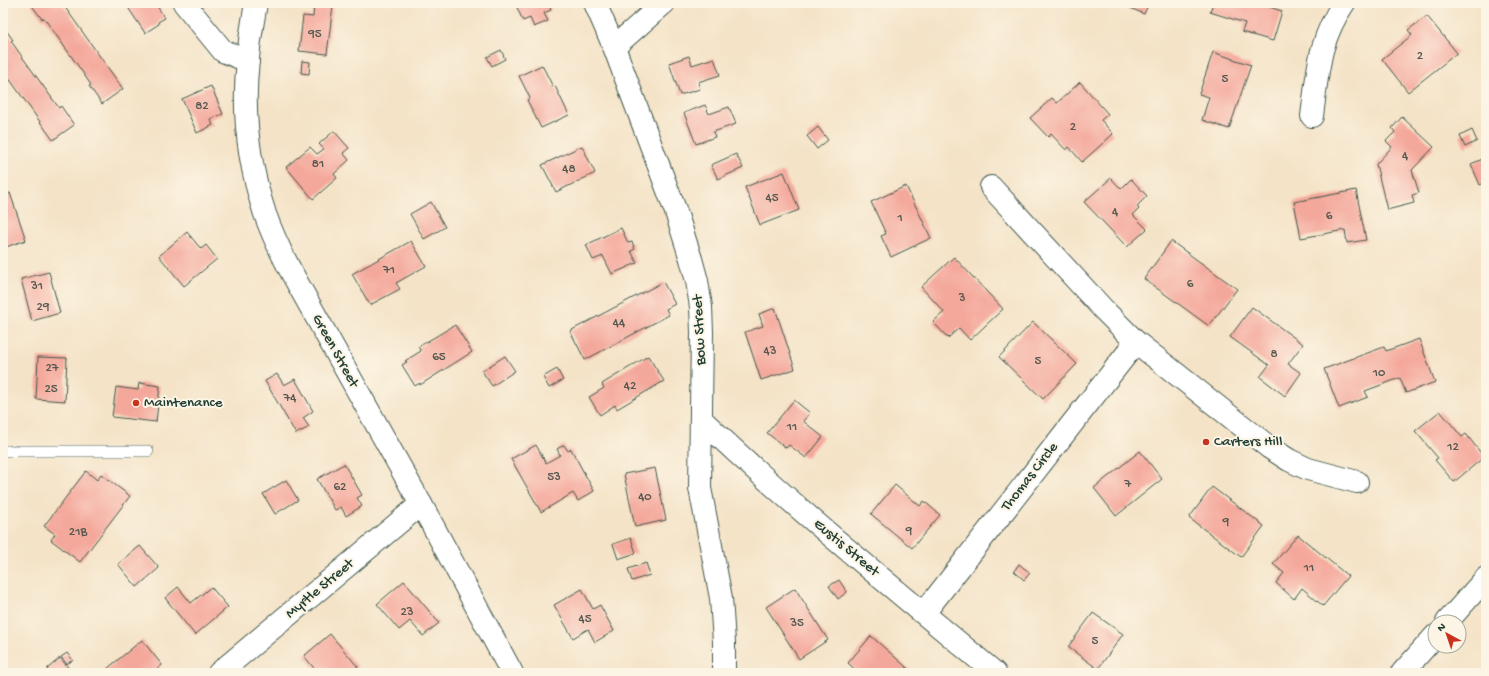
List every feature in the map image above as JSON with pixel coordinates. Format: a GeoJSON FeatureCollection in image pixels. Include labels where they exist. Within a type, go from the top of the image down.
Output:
{"type":"FeatureCollection","features":[{"type":"Feature","properties":{"kind":"street"},"geometry":{"type":"LineString","coordinates":[[184,3],[223,51],[248,61]]}},
{"type":"Feature","properties":{"kind":"street","name":"Green Street"},"geometry":{"type":"LineString","coordinates":[[256,3],[248,61],[246,108],[249,150],[260,198],[270,227],[284,259],[421,504],[512,673]]}},
{"type":"Feature","properties":{"kind":"street","name":"Bow Street"},"geometry":{"type":"LineString","coordinates":[[595,3],[614,47],[685,237],[697,281],[702,332],[700,488],[721,598],[724,642],[724,673]]}},
{"type":"Feature","properties":{"kind":"street"},"geometry":{"type":"LineString","coordinates":[[614,47],[664,3]]}},
{"type":"Feature","properties":{"kind":"street"},"geometry":{"type":"LineString","coordinates":[[1312,116],[1319,60],[1324,42],[1329,28],[1344,3]]}},
{"type":"Feature","properties":{"kind":"street"},"geometry":{"type":"LineString","coordinates":[[991,187],[1104,310],[1136,342],[1270,448],[1289,460],[1308,469],[1357,482]]}},
{"type":"Feature","properties":{"kind":"street","name":"Thomas Circle"},"geometry":{"type":"LineString","coordinates":[[924,613],[1136,342]]}},
{"type":"Feature","properties":{"kind":"street","name":"Eustis Street"},"geometry":{"type":"LineString","coordinates":[[701,420],[751,467],[839,543],[996,673]]}},
{"type":"Feature","properties":{"kind":"street","name":"Myrtle Street"},"geometry":{"type":"LineString","coordinates":[[219,673],[421,504]]}},
{"type":"Feature","properties":{"kind":"street"},"geometry":{"type":"LineString","coordinates":[[1454,614],[1486,578]]}},
{"type":"Feature","properties":{"kind":"street"},"geometry":{"type":"LineString","coordinates":[[1402,673],[1427,645]]}},
{"type":"Feature","properties":{"kind":"lane"},"geometry":{"type":"LineString","coordinates":[[3,451],[148,451]]}},
{"type":"Feature","properties":{"kind":"building"},"geometry":{"type":"Polygon","coordinates":[[[30,3],[62,3],[123,89],[102,104],[89,86],[91,85],[81,70],[44,18],[42,19],[30,3]]]}},
{"type":"Feature","properties":{"kind":"building"},"geometry":{"type":"Polygon","coordinates":[[[125,3],[155,3],[165,18],[145,33],[125,3]]]}},
{"type":"Feature","properties":{"kind":"building"},"geometry":{"type":"Polygon","coordinates":[[[314,3],[333,5],[327,54],[299,51],[303,16],[313,17],[314,3]]]}},
{"type":"Feature","properties":{"kind":"building"},"geometry":{"type":"Polygon","coordinates":[[[515,3],[548,3],[551,10],[544,13],[548,21],[534,27],[530,18],[523,21],[515,3]]]}},
{"type":"Feature","properties":{"kind":"building"},"geometry":{"type":"Polygon","coordinates":[[[1129,3],[1149,3],[1144,14],[1128,7],[1129,3]]]}},
{"type":"Feature","properties":{"kind":"building"},"geometry":{"type":"Polygon","coordinates":[[[1213,3],[1270,3],[1269,7],[1282,11],[1273,41],[1242,32],[1245,23],[1210,12],[1213,3]]]}},
{"type":"Feature","properties":{"kind":"building"},"geometry":{"type":"Polygon","coordinates":[[[1427,16],[1457,53],[1408,92],[1382,59],[1412,35],[1408,30],[1427,16]]]}},
{"type":"Feature","properties":{"kind":"building"},"geometry":{"type":"Polygon","coordinates":[[[3,26],[23,58],[59,108],[61,106],[74,125],[53,140],[3,70],[3,26]]]}},
{"type":"Feature","properties":{"kind":"building"},"geometry":{"type":"Polygon","coordinates":[[[501,50],[505,59],[492,66],[487,57],[501,50]]]}},
{"type":"Feature","properties":{"kind":"building"},"geometry":{"type":"Polygon","coordinates":[[[1213,52],[1251,65],[1229,129],[1202,120],[1209,97],[1199,94],[1213,52]]]}},
{"type":"Feature","properties":{"kind":"building"},"geometry":{"type":"Polygon","coordinates":[[[689,56],[692,65],[714,58],[720,75],[698,82],[700,89],[680,95],[669,63],[689,56]]]}},
{"type":"Feature","properties":{"kind":"building"},"geometry":{"type":"Polygon","coordinates":[[[302,61],[310,62],[309,74],[301,73],[302,61]]]}},
{"type":"Feature","properties":{"kind":"building"},"geometry":{"type":"Polygon","coordinates":[[[542,65],[553,87],[555,86],[569,115],[541,128],[527,100],[530,98],[519,76],[542,65]]]}},
{"type":"Feature","properties":{"kind":"building"},"geometry":{"type":"Polygon","coordinates":[[[1080,82],[1108,114],[1101,120],[1113,134],[1082,162],[1069,147],[1066,150],[1051,134],[1048,137],[1030,118],[1052,98],[1057,103],[1080,82]]]}},
{"type":"Feature","properties":{"kind":"building"},"geometry":{"type":"Polygon","coordinates":[[[211,86],[223,114],[210,119],[213,125],[197,133],[182,99],[211,86]]]}},
{"type":"Feature","properties":{"kind":"building"},"geometry":{"type":"Polygon","coordinates":[[[705,105],[709,114],[729,107],[736,124],[713,132],[715,137],[696,144],[684,113],[705,105]]]}},
{"type":"Feature","properties":{"kind":"building"},"geometry":{"type":"Polygon","coordinates":[[[1402,117],[1434,147],[1412,170],[1419,193],[1412,195],[1414,203],[1387,210],[1376,164],[1392,147],[1386,141],[1395,132],[1392,128],[1402,117]]]}},
{"type":"Feature","properties":{"kind":"building"},"geometry":{"type":"Polygon","coordinates":[[[818,127],[828,140],[817,149],[807,136],[818,127]]]}},
{"type":"Feature","properties":{"kind":"building"},"geometry":{"type":"Polygon","coordinates":[[[1472,130],[1477,141],[1465,147],[1460,136],[1472,130]]]}},
{"type":"Feature","properties":{"kind":"building"},"geometry":{"type":"Polygon","coordinates":[[[334,131],[349,148],[343,153],[349,160],[334,174],[337,178],[313,199],[286,167],[310,147],[317,154],[324,149],[319,144],[334,131]]]}},
{"type":"Feature","properties":{"kind":"building"},"geometry":{"type":"Polygon","coordinates":[[[582,146],[595,173],[556,192],[542,165],[582,146]]]}},
{"type":"Feature","properties":{"kind":"building"},"geometry":{"type":"Polygon","coordinates":[[[736,154],[743,168],[718,179],[711,165],[736,154]]]}},
{"type":"Feature","properties":{"kind":"building"},"geometry":{"type":"Polygon","coordinates":[[[1485,158],[1486,182],[1480,185],[1471,164],[1485,158]]]}},
{"type":"Feature","properties":{"kind":"building"},"geometry":{"type":"Polygon","coordinates":[[[784,172],[799,210],[760,225],[745,187],[784,172]]]}},
{"type":"Feature","properties":{"kind":"building"},"geometry":{"type":"Polygon","coordinates":[[[1111,178],[1121,189],[1131,179],[1147,196],[1137,206],[1139,209],[1133,215],[1147,229],[1127,247],[1084,202],[1111,178]]]}},
{"type":"Feature","properties":{"kind":"building"},"geometry":{"type":"Polygon","coordinates":[[[906,186],[931,238],[891,257],[881,236],[886,234],[871,202],[906,186]]]}},
{"type":"Feature","properties":{"kind":"building"},"geometry":{"type":"Polygon","coordinates":[[[1356,190],[1366,240],[1347,243],[1345,230],[1301,238],[1294,202],[1356,190]]]}},
{"type":"Feature","properties":{"kind":"building"},"geometry":{"type":"Polygon","coordinates":[[[10,193],[26,240],[3,248],[3,195],[10,193]]]}},
{"type":"Feature","properties":{"kind":"building"},"geometry":{"type":"Polygon","coordinates":[[[431,202],[445,227],[424,239],[410,214],[431,202]]]}},
{"type":"Feature","properties":{"kind":"building"},"geometry":{"type":"Polygon","coordinates":[[[621,228],[628,243],[632,242],[635,249],[631,251],[637,263],[612,274],[603,256],[593,260],[586,245],[621,228]]]}},
{"type":"Feature","properties":{"kind":"building"},"geometry":{"type":"Polygon","coordinates":[[[187,232],[201,249],[206,245],[217,259],[184,286],[159,256],[187,232]]]}},
{"type":"Feature","properties":{"kind":"building"},"geometry":{"type":"Polygon","coordinates":[[[411,241],[426,266],[396,283],[400,289],[370,305],[352,274],[411,241]]]}},
{"type":"Feature","properties":{"kind":"building"},"geometry":{"type":"Polygon","coordinates":[[[1171,241],[1237,289],[1209,326],[1144,279],[1171,241]]]}},
{"type":"Feature","properties":{"kind":"building"},"geometry":{"type":"Polygon","coordinates":[[[954,257],[1003,309],[970,340],[959,328],[948,338],[933,322],[944,312],[921,287],[954,257]]]}},
{"type":"Feature","properties":{"kind":"building"},"geometry":{"type":"Polygon","coordinates":[[[49,272],[60,313],[32,321],[21,279],[49,272]]]}},
{"type":"Feature","properties":{"kind":"building"},"geometry":{"type":"Polygon","coordinates":[[[663,282],[675,304],[666,309],[669,315],[585,360],[570,331],[663,282]]]}},
{"type":"Feature","properties":{"kind":"building"},"geometry":{"type":"Polygon","coordinates":[[[1252,307],[1303,344],[1288,364],[1301,373],[1285,396],[1260,377],[1269,365],[1230,337],[1252,307]]]}},
{"type":"Feature","properties":{"kind":"building"},"geometry":{"type":"Polygon","coordinates":[[[775,308],[795,369],[761,380],[745,332],[763,326],[759,314],[775,308]]]}},
{"type":"Feature","properties":{"kind":"building"},"geometry":{"type":"Polygon","coordinates":[[[1033,322],[1077,364],[1043,399],[999,357],[1033,322]]]}},
{"type":"Feature","properties":{"kind":"building"},"geometry":{"type":"Polygon","coordinates":[[[455,325],[472,352],[420,385],[420,383],[415,386],[402,365],[407,362],[405,361],[421,351],[418,347],[455,325]]]}},
{"type":"Feature","properties":{"kind":"building"},"geometry":{"type":"Polygon","coordinates":[[[1419,339],[1435,382],[1406,393],[1400,378],[1365,391],[1368,397],[1339,408],[1324,369],[1384,347],[1386,351],[1419,339]]]}},
{"type":"Feature","properties":{"kind":"building"},"geometry":{"type":"Polygon","coordinates":[[[505,356],[515,371],[492,386],[482,371],[505,356]]]}},
{"type":"Feature","properties":{"kind":"building"},"geometry":{"type":"Polygon","coordinates":[[[648,356],[664,381],[617,409],[615,405],[600,415],[589,397],[604,388],[602,384],[648,356]]]}},
{"type":"Feature","properties":{"kind":"building"},"geometry":{"type":"Polygon","coordinates":[[[38,357],[67,358],[65,401],[36,399],[38,357]]]}},
{"type":"Feature","properties":{"kind":"building"},"geometry":{"type":"Polygon","coordinates":[[[557,369],[563,380],[549,388],[543,377],[557,369]]]}},
{"type":"Feature","properties":{"kind":"building"},"geometry":{"type":"Polygon","coordinates":[[[277,374],[284,385],[295,379],[313,411],[303,418],[309,427],[296,434],[265,381],[277,374]]]}},
{"type":"Feature","properties":{"kind":"building","name":"Maintenance"},"geometry":{"type":"Polygon","coordinates":[[[139,383],[160,386],[156,422],[112,417],[116,387],[138,390],[139,383]]]}},
{"type":"Feature","properties":{"kind":"building"},"geometry":{"type":"Polygon","coordinates":[[[794,400],[810,413],[803,421],[823,437],[806,458],[789,445],[786,448],[767,433],[794,400]]]}},
{"type":"Feature","properties":{"kind":"building"},"geometry":{"type":"Polygon","coordinates":[[[1440,411],[1462,437],[1466,434],[1484,457],[1454,482],[1435,460],[1438,458],[1415,431],[1440,411]]]}},
{"type":"Feature","properties":{"kind":"building"},"geometry":{"type":"Polygon","coordinates":[[[536,445],[546,463],[560,455],[557,449],[564,445],[568,451],[571,449],[594,491],[578,501],[573,493],[541,512],[511,459],[536,445]]]}},
{"type":"Feature","properties":{"kind":"building"},"geometry":{"type":"Polygon","coordinates":[[[1140,451],[1162,479],[1116,516],[1094,488],[1140,451]]]}},
{"type":"Feature","properties":{"kind":"building"},"geometry":{"type":"Polygon","coordinates":[[[344,464],[362,495],[357,498],[362,506],[346,516],[341,507],[335,510],[317,479],[344,464]]]}},
{"type":"Feature","properties":{"kind":"building"},"geometry":{"type":"Polygon","coordinates":[[[655,468],[666,520],[635,527],[624,474],[655,468]]]}},
{"type":"Feature","properties":{"kind":"building"},"geometry":{"type":"Polygon","coordinates":[[[86,471],[97,480],[101,474],[130,496],[80,562],[51,540],[55,534],[44,526],[86,471]]]}},
{"type":"Feature","properties":{"kind":"building"},"geometry":{"type":"Polygon","coordinates":[[[286,480],[298,500],[275,514],[263,494],[286,480]]]}},
{"type":"Feature","properties":{"kind":"building"},"geometry":{"type":"Polygon","coordinates":[[[895,485],[920,506],[924,501],[940,515],[912,548],[871,514],[895,485]]]}},
{"type":"Feature","properties":{"kind":"building"},"geometry":{"type":"Polygon","coordinates":[[[1212,487],[1264,526],[1241,557],[1189,518],[1212,487]]]}},
{"type":"Feature","properties":{"kind":"building"},"geometry":{"type":"Polygon","coordinates":[[[1298,535],[1348,576],[1323,606],[1302,588],[1294,599],[1276,583],[1284,573],[1273,564],[1298,535]]]}},
{"type":"Feature","properties":{"kind":"building"},"geometry":{"type":"Polygon","coordinates":[[[631,538],[636,553],[618,559],[613,544],[631,538]]]}},
{"type":"Feature","properties":{"kind":"building"},"geometry":{"type":"Polygon","coordinates":[[[140,546],[159,568],[137,587],[118,564],[140,546]]]}},
{"type":"Feature","properties":{"kind":"building"},"geometry":{"type":"Polygon","coordinates":[[[646,563],[650,575],[632,581],[628,569],[646,563]]]}},
{"type":"Feature","properties":{"kind":"building"},"geometry":{"type":"Polygon","coordinates":[[[1019,564],[1030,573],[1024,580],[1014,571],[1019,564]]]}},
{"type":"Feature","properties":{"kind":"building"},"geometry":{"type":"Polygon","coordinates":[[[839,580],[847,592],[838,599],[829,586],[839,580]]]}},
{"type":"Feature","properties":{"kind":"building"},"geometry":{"type":"Polygon","coordinates":[[[404,581],[439,623],[423,636],[410,621],[399,630],[377,604],[404,581]]]}},
{"type":"Feature","properties":{"kind":"building"},"geometry":{"type":"Polygon","coordinates":[[[178,587],[191,603],[211,587],[228,607],[195,635],[165,598],[178,587]]]}},
{"type":"Feature","properties":{"kind":"building"},"geometry":{"type":"Polygon","coordinates":[[[795,588],[828,640],[799,659],[766,607],[795,588]]]}},
{"type":"Feature","properties":{"kind":"building"},"geometry":{"type":"Polygon","coordinates":[[[582,589],[593,609],[600,605],[614,631],[595,642],[588,629],[573,638],[554,605],[582,589]]]}},
{"type":"Feature","properties":{"kind":"building"},"geometry":{"type":"Polygon","coordinates":[[[1093,613],[1123,634],[1098,669],[1068,647],[1093,613]]]}},
{"type":"Feature","properties":{"kind":"building"},"geometry":{"type":"Polygon","coordinates":[[[330,634],[358,667],[355,669],[359,673],[318,673],[304,656],[330,634]]]}},
{"type":"Feature","properties":{"kind":"building"},"geometry":{"type":"Polygon","coordinates":[[[871,636],[913,673],[859,673],[848,663],[871,636]]]}},
{"type":"Feature","properties":{"kind":"building"},"geometry":{"type":"Polygon","coordinates":[[[142,640],[162,665],[153,673],[102,673],[142,640]]]}},
{"type":"Feature","properties":{"kind":"building"},"geometry":{"type":"Polygon","coordinates":[[[67,653],[73,660],[67,664],[61,657],[67,653]]]}},
{"type":"Feature","properties":{"kind":"building"},"geometry":{"type":"Polygon","coordinates":[[[60,658],[73,673],[51,673],[47,669],[60,658]]]}},
{"type":"Feature","properties":{"kind":"place","name":"Maintenance"},"geometry":{"type":"Point","coordinates":[136,403]}},
{"type":"Feature","properties":{"kind":"place","name":"Carters Hill"},"geometry":{"type":"Point","coordinates":[1206,442]}}]}
